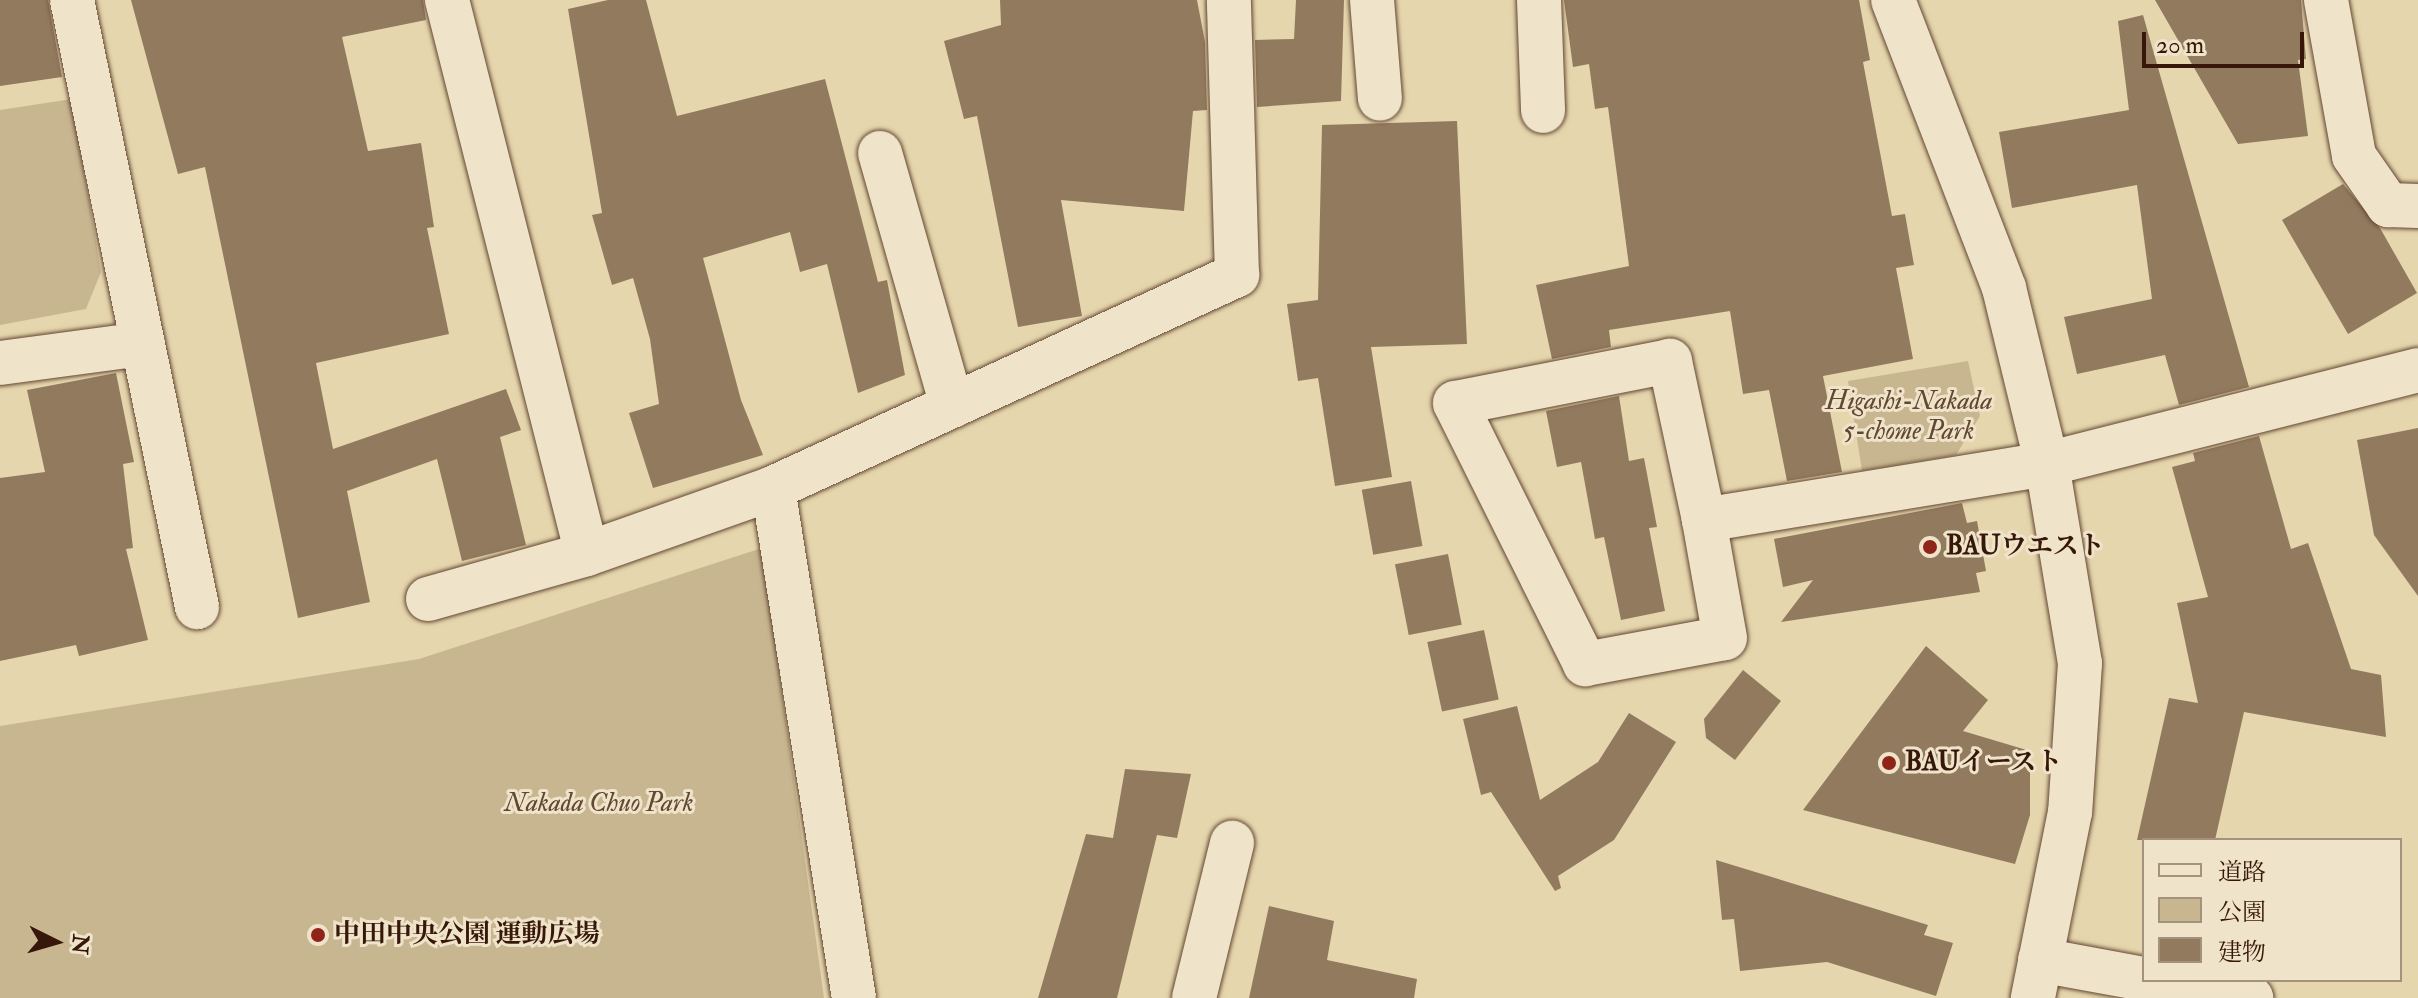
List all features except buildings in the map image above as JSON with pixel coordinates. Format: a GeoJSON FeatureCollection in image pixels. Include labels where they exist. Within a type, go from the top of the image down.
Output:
{"type":"FeatureCollection","features":[{"type":"Feature","properties":{"kind":"street"},"geometry":{"type":"LineString","coordinates":[[72,0],[197,607]]}},
{"type":"Feature","properties":{"kind":"street"},"geometry":{"type":"LineString","coordinates":[[447,0],[587,554]]}},
{"type":"Feature","properties":{"kind":"street"},"geometry":{"type":"LineString","coordinates":[[428,599],[587,554],[773,488],[1237,275],[1229,0]]}},
{"type":"Feature","properties":{"kind":"street"},"geometry":{"type":"LineString","coordinates":[[1372,0],[1380,99]]}},
{"type":"Feature","properties":{"kind":"street"},"geometry":{"type":"LineString","coordinates":[[1539,0],[1543,111]]}},
{"type":"Feature","properties":{"kind":"street"},"geometry":{"type":"LineString","coordinates":[[1893,0],[2004,288],[2047,464],[2080,663],[2079,733],[2036,979],[2142,979]]}},
{"type":"Feature","properties":{"kind":"street"},"geometry":{"type":"LineString","coordinates":[[2326,0],[2354,156],[2388,205],[2418,206]]}},
{"type":"Feature","properties":{"kind":"street"},"geometry":{"type":"LineString","coordinates":[[880,153],[952,406]]}},
{"type":"Feature","properties":{"kind":"street"},"geometry":{"type":"LineString","coordinates":[[0,363],[143,344]]}},
{"type":"Feature","properties":{"kind":"street"},"geometry":{"type":"LineString","coordinates":[[1670,361],[1704,520],[1725,638],[1585,664],[1455,403],[1670,361]]}},
{"type":"Feature","properties":{"kind":"street"},"geometry":{"type":"LineString","coordinates":[[1704,520],[2047,464],[2418,370]]}},
{"type":"Feature","properties":{"kind":"street"},"geometry":{"type":"LineString","coordinates":[[773,488],[854,998]]}},
{"type":"Feature","properties":{"kind":"street"},"geometry":{"type":"LineString","coordinates":[[1194,998],[1232,843]]}},
{"type":"Feature","properties":{"kind":"street"},"geometry":{"type":"LineString","coordinates":[[2163,982],[2251,998]]}},
{"type":"Feature","properties":{"kind":"green space"},"geometry":{"type":"Polygon","coordinates":[[[72,99],[101,272],[86,309],[0,325],[0,110],[72,99]]]}},
{"type":"Feature","properties":{"kind":"green space","name":"Higashi-Nakada 5-chome Park"},"geometry":{"type":"Polygon","coordinates":[[[1968,361],[1980,416],[1956,455],[1862,471],[1848,381],[1968,361]]]}},
{"type":"Feature","properties":{"kind":"green space","name":"Nakada Chuo Park"},"geometry":{"type":"Polygon","coordinates":[[[762,548],[824,998],[0,998],[0,726],[419,659],[762,548]]]}},
{"type":"Feature","properties":{"kind":"place","name":"BAUウエスト"},"geometry":{"type":"Point","coordinates":[1930,547]}},
{"type":"Feature","properties":{"kind":"place","name":"BAUイースト"},"geometry":{"type":"Point","coordinates":[1889,763]}},
{"type":"Feature","properties":{"kind":"place","name":"中田中央公園 運動広場"},"geometry":{"type":"Point","coordinates":[318,935]}}]}
